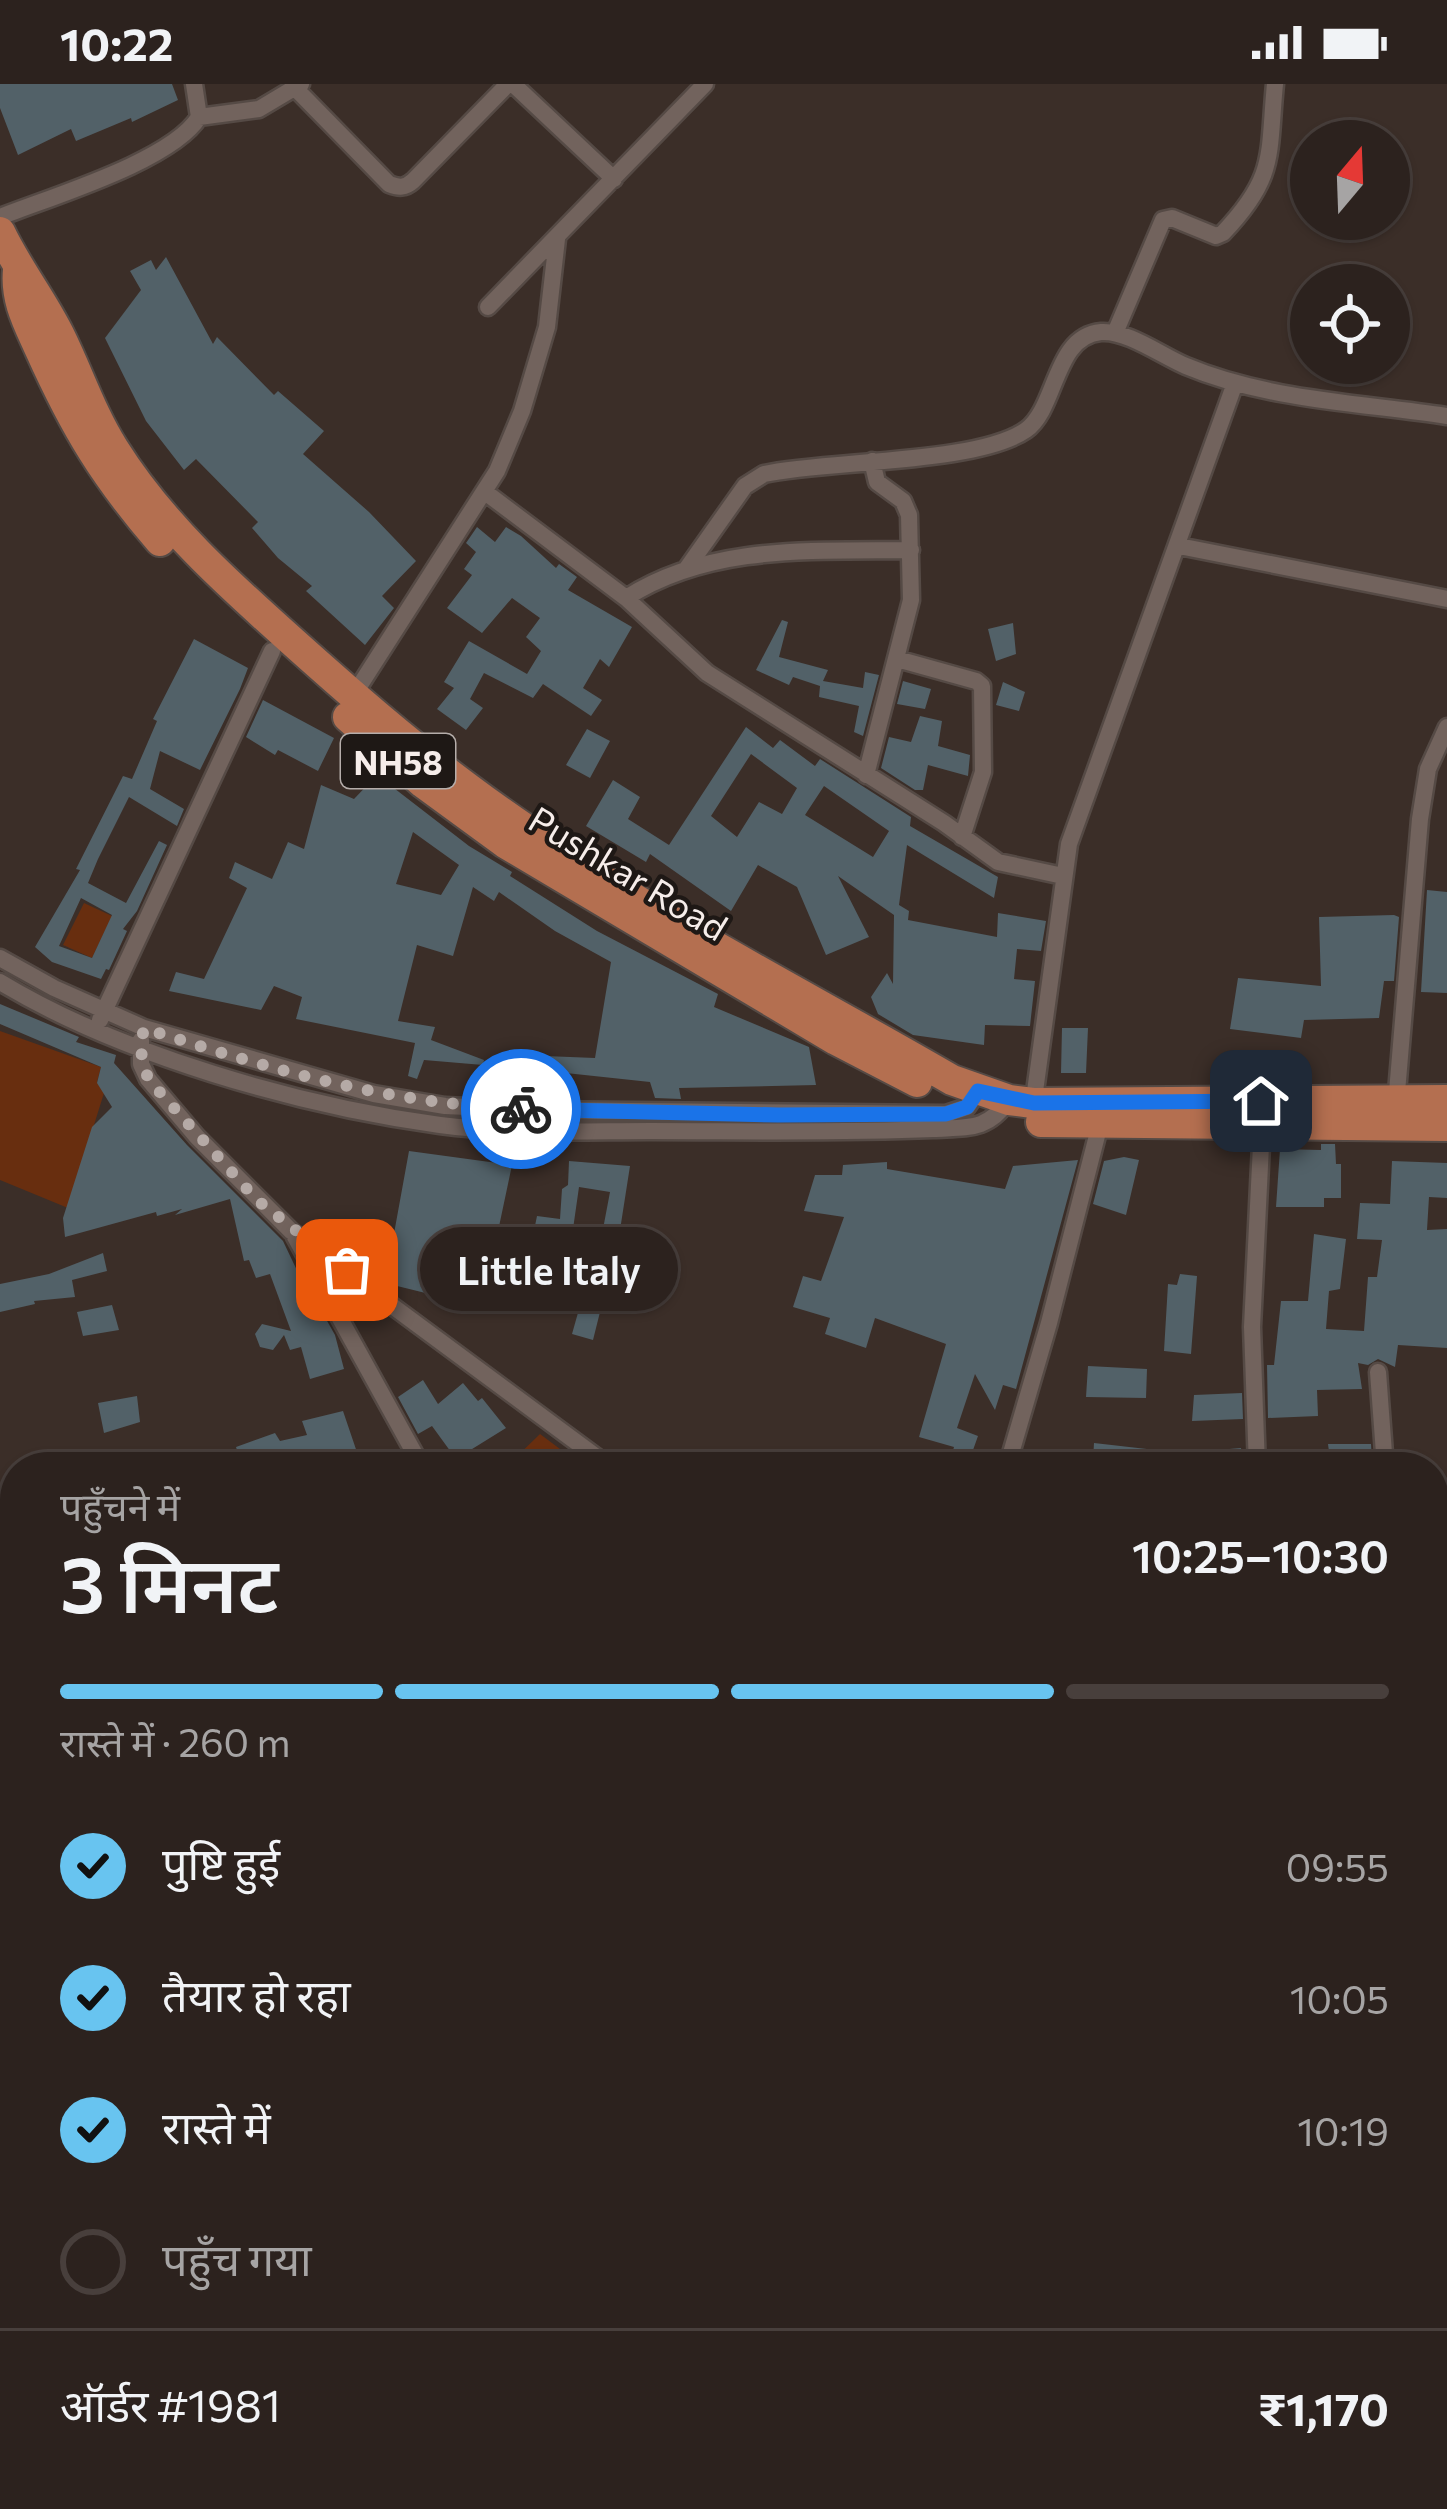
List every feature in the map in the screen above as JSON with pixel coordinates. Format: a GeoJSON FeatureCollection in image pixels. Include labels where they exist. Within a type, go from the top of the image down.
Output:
{"type":"FeatureCollection","features":[{"type":"Feature","properties":{"kind":"highway","name":"Pushkar Road"},"geometry":{"type":"LineString","coordinates":[[0,232],[18,270],[41,300],[114,450],[168,520],[235,592],[353,696],[468,788],[594,873],[952,1080],[972,1099]]}},
{"type":"Feature","properties":{"kind":"highway","name":"Pushkar Road"},"geometry":{"type":"LineString","coordinates":[[18,270],[17,298],[90,453],[114,489],[167,549],[272,651],[423,782],[505,843],[836,1040],[972,1099],[1100,1124],[1262,1124],[1396,1113],[1447,1100]]}},
{"type":"Feature","properties":{"kind":"highway","name":"Pushkar Road"},"geometry":{"type":"LineString","coordinates":[[1017,1111],[1396,1113],[1447,1126]]}},
{"type":"Feature","properties":{"kind":"street"},"geometry":{"type":"LineString","coordinates":[[194,84],[199,117]]}},
{"type":"Feature","properties":{"kind":"street"},"geometry":{"type":"LineString","coordinates":[[0,217],[133,164],[177,141],[199,117],[242,114],[298,87],[388,184],[397,187],[413,181],[510,84],[614,179]]}},
{"type":"Feature","properties":{"kind":"street"},"geometry":{"type":"LineString","coordinates":[[488,307],[705,84]]}},
{"type":"Feature","properties":{"kind":"street"},"geometry":{"type":"LineString","coordinates":[[1115,333],[1163,220],[1172,218],[1216,236],[1260,185],[1271,153],[1275,84]]}},
{"type":"Feature","properties":{"kind":"street"},"geometry":{"type":"LineString","coordinates":[[353,696],[485,492],[522,411],[547,327],[557,239]]}},
{"type":"Feature","properties":{"kind":"street"},"geometry":{"type":"LineString","coordinates":[[687,568],[745,486],[764,474],[950,452],[1007,439],[1028,429],[1073,348],[1088,336],[1115,333],[1235,383],[1447,416]]}},
{"type":"Feature","properties":{"kind":"street"},"geometry":{"type":"LineString","coordinates":[[0,982],[140,1048],[313,1099],[443,1125],[529,1130],[890,1131],[970,1127],[1017,1111],[1077,815],[1235,383]]}},
{"type":"Feature","properties":{"kind":"street"},"geometry":{"type":"LineString","coordinates":[[866,775],[911,600],[906,505],[877,482],[872,461]]}},
{"type":"Feature","properties":{"kind":"street"},"geometry":{"type":"LineString","coordinates":[[485,492],[626,598],[707,673],[998,862],[1063,876]]}},
{"type":"Feature","properties":{"kind":"street"},"geometry":{"type":"LineString","coordinates":[[1179,546],[1447,599]]}},
{"type":"Feature","properties":{"kind":"street"},"geometry":{"type":"LineString","coordinates":[[626,598],[652,581],[715,561],[788,553],[911,550]]}},
{"type":"Feature","properties":{"kind":"street"},"geometry":{"type":"LineString","coordinates":[[94,1028],[272,651]]}},
{"type":"Feature","properties":{"kind":"street"},"geometry":{"type":"LineString","coordinates":[[897,659],[982,686],[985,756],[962,837]]}},
{"type":"Feature","properties":{"kind":"street"},"geometry":{"type":"LineString","coordinates":[[1396,1113],[1420,819],[1428,770],[1447,727]]}},
{"type":"Feature","properties":{"kind":"street"},"geometry":{"type":"LineString","coordinates":[[0,958],[144,1028],[318,1080],[445,1106],[778,1115],[946,1114],[972,1099]]}},
{"type":"Feature","properties":{"kind":"street"},"geometry":{"type":"LineString","coordinates":[[144,1028],[140,1048],[148,1079],[196,1137],[292,1231],[590,1452]]}},
{"type":"Feature","properties":{"kind":"street"},"geometry":{"type":"LineString","coordinates":[[443,1125],[445,1106]]}},
{"type":"Feature","properties":{"kind":"street"},"geometry":{"type":"LineString","coordinates":[[1010,1452],[1100,1124]]}},
{"type":"Feature","properties":{"kind":"street"},"geometry":{"type":"LineString","coordinates":[[1256,1452],[1252,1327],[1262,1124]]}},
{"type":"Feature","properties":{"kind":"street"},"geometry":{"type":"LineString","coordinates":[[292,1231],[414,1452]]}},
{"type":"Feature","properties":{"kind":"street"},"geometry":{"type":"LineString","coordinates":[[1378,1372],[1384,1452]]}},
{"type":"Feature","properties":{"kind":"shaded area"},"geometry":{"type":"Polygon","coordinates":[[[84,903],[112,916],[92,958],[63,945],[84,903]]]}},
{"type":"Feature","properties":{"kind":"shaded area"},"geometry":{"type":"Polygon","coordinates":[[[0,1031],[101,1067],[97,1082],[104,1093],[68,1208],[0,1180],[0,1031]]]}},
{"type":"Feature","properties":{"kind":"shaded area"},"geometry":{"type":"Polygon","coordinates":[[[540,1434],[564,1452],[521,1452],[540,1434]]]}},
{"type":"Feature","properties":{"kind":"building"},"geometry":{"type":"Polygon","coordinates":[[[0,84],[172,84],[178,100],[76,141],[71,129],[18,155],[0,108],[0,84]]]}},
{"type":"Feature","properties":{"kind":"building"},"geometry":{"type":"Polygon","coordinates":[[[166,257],[213,344],[217,337],[274,395],[278,391],[324,431],[303,454],[416,561],[382,596],[394,608],[365,645],[306,591],[312,586],[252,528],[258,522],[196,459],[184,470],[146,421],[105,338],[141,290],[130,271],[151,260],[156,270],[166,257]]]}},
{"type":"Feature","properties":{"kind":"building"},"geometry":{"type":"Polygon","coordinates":[[[477,527],[495,542],[506,527],[521,536],[556,568],[559,564],[577,577],[568,590],[632,627],[609,667],[600,659],[583,688],[602,700],[591,716],[543,684],[533,698],[484,673],[470,699],[483,708],[466,730],[437,709],[454,688],[444,682],[469,641],[527,674],[541,651],[526,637],[540,618],[512,598],[482,633],[447,608],[472,575],[464,569],[476,552],[466,543],[477,527]]]}},
{"type":"Feature","properties":{"kind":"building"},"geometry":{"type":"Polygon","coordinates":[[[782,620],[788,622],[779,657],[828,670],[823,681],[863,688],[865,672],[879,675],[863,736],[854,732],[859,706],[819,697],[820,686],[793,677],[789,685],[756,670],[782,620]]]}},
{"type":"Feature","properties":{"kind":"building"},"geometry":{"type":"Polygon","coordinates":[[[1013,623],[1016,654],[996,661],[988,629],[1013,623]]]}},
{"type":"Feature","properties":{"kind":"building"},"geometry":{"type":"Polygon","coordinates":[[[194,639],[248,668],[200,770],[160,751],[150,789],[184,809],[177,826],[129,797],[98,859],[88,883],[126,903],[159,841],[167,845],[101,979],[52,962],[35,947],[80,870],[76,869],[123,776],[132,779],[157,721],[153,719],[194,639]],[[81,898],[59,946],[92,958],[112,915],[81,898]]]}},
{"type":"Feature","properties":{"kind":"building"},"geometry":{"type":"Polygon","coordinates":[[[903,681],[931,689],[925,709],[897,704],[903,681]]]}},
{"type":"Feature","properties":{"kind":"building"},"geometry":{"type":"Polygon","coordinates":[[[1003,682],[1025,692],[1019,711],[996,705],[1003,682]]]}},
{"type":"Feature","properties":{"kind":"building"},"geometry":{"type":"Polygon","coordinates":[[[263,700],[334,738],[318,771],[278,750],[275,755],[246,737],[263,700]]]}},
{"type":"Feature","properties":{"kind":"building"},"geometry":{"type":"Polygon","coordinates":[[[920,716],[942,721],[938,746],[970,755],[968,776],[928,765],[923,790],[915,790],[881,768],[889,737],[911,742],[920,716]]]}},
{"type":"Feature","properties":{"kind":"building"},"geometry":{"type":"Polygon","coordinates":[[[746,727],[773,748],[780,740],[815,766],[820,759],[911,817],[910,826],[998,877],[994,898],[907,845],[899,905],[909,911],[908,920],[997,937],[998,913],[1046,921],[1041,951],[1017,949],[1014,979],[1035,981],[1030,1026],[985,1025],[984,1045],[913,1035],[878,1014],[871,997],[887,973],[893,984],[894,915],[838,876],[869,937],[826,955],[797,887],[758,865],[731,911],[650,854],[646,862],[586,826],[613,780],[640,797],[628,819],[669,845],[746,727]],[[751,754],[711,816],[737,837],[759,802],[782,814],[797,788],[751,754]],[[824,786],[805,815],[873,857],[889,831],[824,786]]]}},
{"type":"Feature","properties":{"kind":"building"},"geometry":{"type":"Polygon","coordinates":[[[587,729],[610,741],[590,778],[566,765],[587,729]]]}},
{"type":"Feature","properties":{"kind":"building"},"geometry":{"type":"Polygon","coordinates":[[[377,775],[469,846],[512,872],[510,876],[597,931],[718,994],[714,1007],[809,1047],[816,1085],[679,1088],[681,1099],[655,1098],[650,1082],[519,1068],[520,1055],[595,1058],[611,962],[499,892],[494,901],[473,887],[453,956],[417,945],[398,1021],[435,1027],[431,1040],[484,1060],[483,1065],[424,1060],[417,1079],[408,1076],[415,1043],[296,1019],[302,997],[274,986],[261,1010],[169,991],[176,972],[204,979],[247,888],[229,878],[235,862],[272,879],[288,842],[304,849],[321,785],[354,799],[377,775]],[[413,832],[396,884],[441,895],[459,865],[413,832]]]}},
{"type":"Feature","properties":{"kind":"building"},"geometry":{"type":"Polygon","coordinates":[[[1427,890],[1447,892],[1447,993],[1421,992],[1427,890]]]}},
{"type":"Feature","properties":{"kind":"building"},"geometry":{"type":"Polygon","coordinates":[[[1319,917],[1399,917],[1394,981],[1384,981],[1379,1018],[1304,1020],[1301,1038],[1230,1029],[1238,978],[1321,986],[1319,917]]]}},
{"type":"Feature","properties":{"kind":"building"},"geometry":{"type":"Polygon","coordinates":[[[0,1004],[79,1037],[76,1042],[116,1055],[114,1063],[187,1145],[283,1241],[313,1304],[317,1303],[335,1335],[344,1369],[310,1379],[301,1347],[290,1350],[284,1335],[273,1350],[260,1347],[255,1334],[262,1324],[291,1331],[270,1274],[256,1278],[249,1260],[244,1261],[230,1199],[175,1215],[182,1209],[157,1216],[156,1212],[65,1237],[63,1218],[92,1127],[112,1107],[97,1083],[101,1067],[0,1024],[0,1004]]]}},
{"type":"Feature","properties":{"kind":"building"},"geometry":{"type":"Polygon","coordinates":[[[1062,1028],[1088,1028],[1086,1073],[1061,1073],[1062,1028]]]}},
{"type":"Feature","properties":{"kind":"building"},"geometry":{"type":"Polygon","coordinates":[[[1321,1144],[1335,1144],[1336,1164],[1341,1164],[1341,1198],[1324,1198],[1324,1207],[1276,1207],[1280,1149],[1321,1150],[1321,1144]]]}},
{"type":"Feature","properties":{"kind":"building"},"geometry":{"type":"Polygon","coordinates":[[[409,1151],[512,1165],[482,1307],[385,1283],[409,1151]]]}},
{"type":"Feature","properties":{"kind":"building"},"geometry":{"type":"Polygon","coordinates":[[[1078,1160],[1016,1389],[1003,1385],[995,1410],[975,1374],[957,1428],[978,1436],[972,1452],[952,1452],[954,1447],[919,1437],[946,1344],[875,1318],[866,1348],[825,1334],[830,1318],[793,1307],[803,1276],[821,1281],[844,1217],[804,1211],[815,1175],[842,1175],[843,1165],[887,1162],[887,1169],[1005,1189],[1013,1166],[1078,1160]]]}},
{"type":"Feature","properties":{"kind":"building"},"geometry":{"type":"Polygon","coordinates":[[[1139,1160],[1126,1215],[1093,1204],[1104,1161],[1139,1160]]]}},
{"type":"Feature","properties":{"kind":"building"},"geometry":{"type":"Polygon","coordinates":[[[569,1161],[630,1166],[620,1230],[603,1229],[610,1192],[579,1187],[572,1236],[580,1238],[575,1266],[552,1264],[546,1287],[523,1284],[537,1216],[560,1219],[569,1161]]]}},
{"type":"Feature","properties":{"kind":"building"},"geometry":{"type":"Polygon","coordinates":[[[1392,1161],[1447,1163],[1447,1198],[1429,1197],[1427,1230],[1447,1229],[1447,1348],[1398,1345],[1395,1367],[1378,1359],[1368,1365],[1358,1363],[1362,1389],[1317,1390],[1318,1416],[1268,1418],[1267,1365],[1274,1365],[1281,1301],[1308,1301],[1314,1234],[1346,1239],[1340,1289],[1329,1291],[1326,1329],[1364,1331],[1368,1277],[1377,1277],[1382,1240],[1357,1239],[1360,1203],[1390,1204],[1392,1161]]]}},
{"type":"Feature","properties":{"kind":"building"},"geometry":{"type":"Polygon","coordinates":[[[103,1253],[107,1271],[72,1280],[75,1297],[34,1301],[0,1312],[0,1284],[49,1274],[103,1253]]]}},
{"type":"Feature","properties":{"kind":"building"},"geometry":{"type":"Polygon","coordinates":[[[1180,1274],[1197,1276],[1191,1354],[1164,1351],[1168,1284],[1177,1285],[1180,1274]]]}},
{"type":"Feature","properties":{"kind":"building"},"geometry":{"type":"Polygon","coordinates":[[[583,1295],[603,1300],[593,1340],[572,1334],[583,1295]]]}},
{"type":"Feature","properties":{"kind":"building"},"geometry":{"type":"Polygon","coordinates":[[[112,1305],[119,1330],[83,1336],[77,1312],[112,1305]]]}},
{"type":"Feature","properties":{"kind":"building"},"geometry":{"type":"Polygon","coordinates":[[[1088,1366],[1147,1369],[1146,1398],[1086,1397],[1088,1366]]]}},
{"type":"Feature","properties":{"kind":"building"},"geometry":{"type":"Polygon","coordinates":[[[423,1380],[438,1404],[463,1383],[506,1428],[467,1452],[451,1452],[432,1426],[418,1434],[398,1397],[423,1380]]]}},
{"type":"Feature","properties":{"kind":"building"},"geometry":{"type":"Polygon","coordinates":[[[1242,1393],[1243,1419],[1192,1421],[1194,1395],[1242,1393]]]}},
{"type":"Feature","properties":{"kind":"building"},"geometry":{"type":"Polygon","coordinates":[[[137,1396],[140,1422],[104,1433],[98,1403],[137,1396]]]}},
{"type":"Feature","properties":{"kind":"building"},"geometry":{"type":"Polygon","coordinates":[[[343,1411],[357,1452],[238,1452],[236,1447],[275,1433],[280,1441],[307,1435],[302,1421],[343,1411]]]}},
{"type":"Feature","properties":{"kind":"building"},"geometry":{"type":"Polygon","coordinates":[[[1094,1443],[1173,1452],[1093,1452],[1094,1443]]]}},
{"type":"Feature","properties":{"kind":"building"},"geometry":{"type":"Polygon","coordinates":[[[1328,1444],[1371,1444],[1372,1452],[1329,1452],[1328,1444]]]}},
{"type":"Feature","properties":{"kind":"building"},"geometry":{"type":"Polygon","coordinates":[[[1241,1448],[1241,1452],[1194,1452],[1241,1448]]]}},
{"type":"Feature","properties":{"kind":"way so far"},"geometry":{"type":"LineString","coordinates":[[347,1270],[292,1231],[196,1137],[148,1079],[141,1064],[144,1028],[374,1094],[445,1106],[521,1109]]}},
{"type":"Feature","properties":{"kind":"place","name":"Little Italy"},"geometry":{"type":"Point","coordinates":[347,1270]}},
{"type":"Feature","properties":{"kind":"route"},"geometry":{"type":"LineString","coordinates":[[521,1109],[946,1114],[967,1107],[978,1091],[1034,1103],[1261,1101]]}}]}
